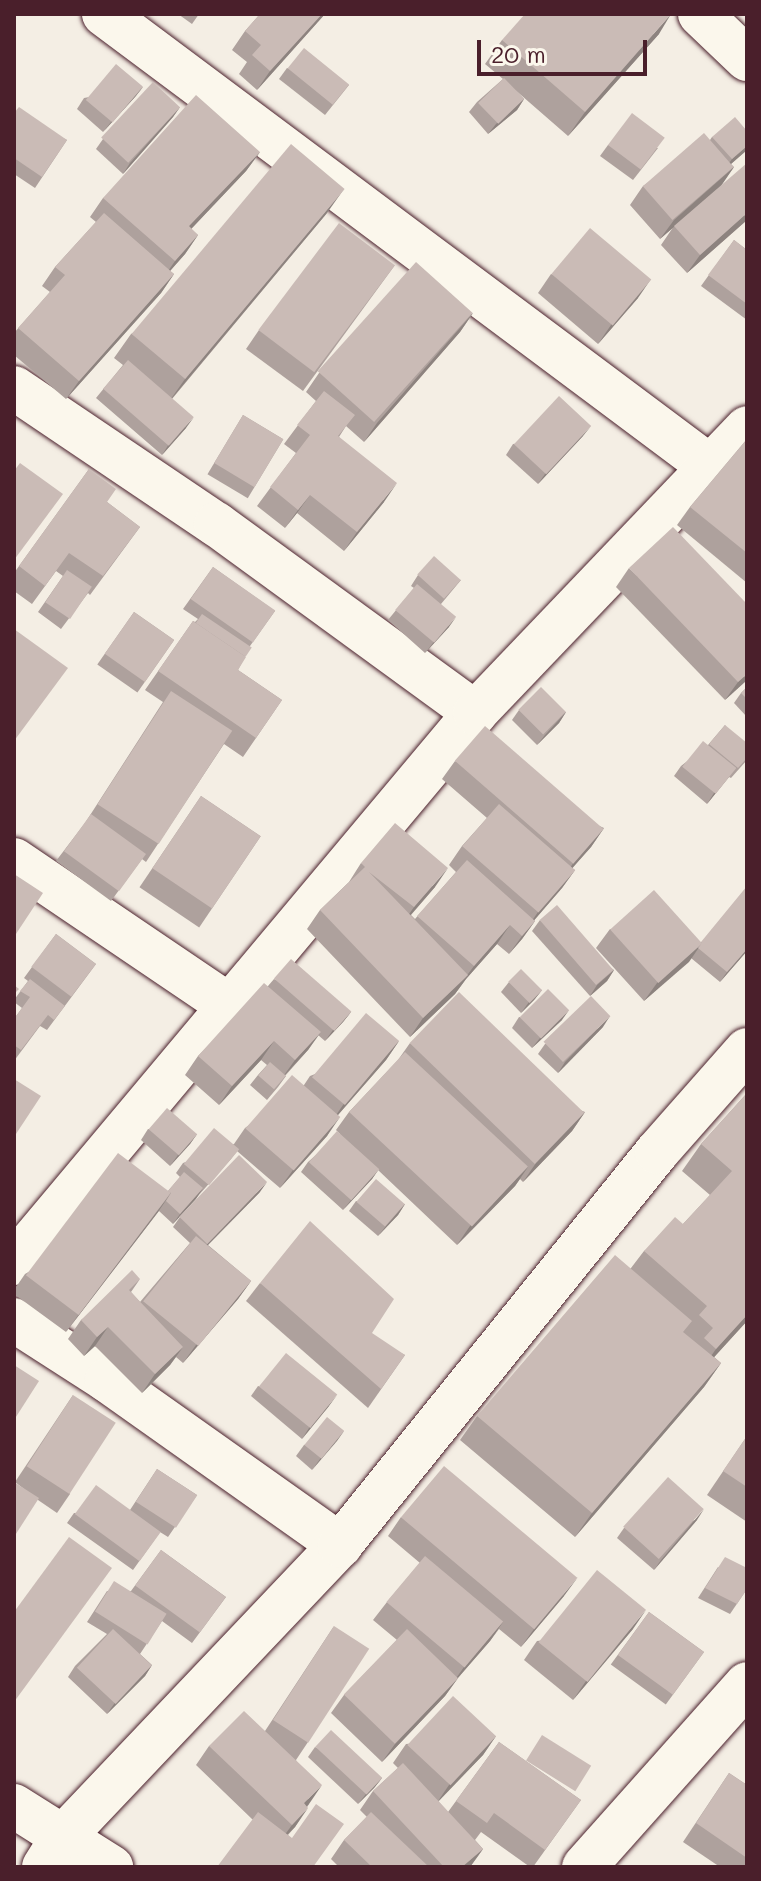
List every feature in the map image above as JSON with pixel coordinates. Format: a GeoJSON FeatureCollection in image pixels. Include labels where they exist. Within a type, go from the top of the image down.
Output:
{"type":"FeatureCollection","features":[{"type":"Feature","properties":{"kind":"street"},"geometry":{"type":"LineString","coordinates":[[104,14],[709,466]]}},
{"type":"Feature","properties":{"kind":"street"},"geometry":{"type":"LineString","coordinates":[[700,14],[747,59]]}},
{"type":"Feature","properties":{"kind":"street"},"geometry":{"type":"LineString","coordinates":[[14,388],[216,524],[475,713]]}},
{"type":"Feature","properties":{"kind":"street"},"geometry":{"type":"LineString","coordinates":[[14,1263],[475,713],[747,428]]}},
{"type":"Feature","properties":{"kind":"street"},"geometry":{"type":"LineString","coordinates":[[14,860],[230,1006]]}},
{"type":"Feature","properties":{"kind":"street"},"geometry":{"type":"LineString","coordinates":[[53,1852],[340,1545],[657,1152],[747,1050]]}},
{"type":"Feature","properties":{"kind":"street"},"geometry":{"type":"LineString","coordinates":[[14,1320],[107,1380],[340,1545]]}},
{"type":"Feature","properties":{"kind":"street"},"geometry":{"type":"LineString","coordinates":[[584,1867],[747,1684]]}},
{"type":"Feature","properties":{"kind":"street"},"geometry":{"type":"LineString","coordinates":[[14,1806],[53,1852],[111,1867]]}},
{"type":"Feature","properties":{"kind":"building"},"geometry":{"type":"Polygon","coordinates":[[[260,14],[322,14],[270,71],[252,55],[261,45],[245,31],[260,14]]]}},
{"type":"Feature","properties":{"kind":"building"},"geometry":{"type":"Polygon","coordinates":[[[525,14],[671,14],[585,112],[502,40],[525,14]]]}},
{"type":"Feature","properties":{"kind":"building"},"geometry":{"type":"Polygon","coordinates":[[[304,48],[349,85],[333,105],[288,68],[304,48]]]}},
{"type":"Feature","properties":{"kind":"building"},"geometry":{"type":"Polygon","coordinates":[[[116,64],[143,86],[113,123],[86,100],[116,64]]]}},
{"type":"Feature","properties":{"kind":"building"},"geometry":{"type":"Polygon","coordinates":[[[504,78],[524,99],[498,124],[478,103],[504,78]]]}},
{"type":"Feature","properties":{"kind":"building"},"geometry":{"type":"Polygon","coordinates":[[[153,82],[180,107],[128,163],[101,138],[153,82]]]}},
{"type":"Feature","properties":{"kind":"building"},"geometry":{"type":"Polygon","coordinates":[[[196,95],[260,152],[189,226],[198,235],[175,261],[103,198],[196,95]]]}},
{"type":"Feature","properties":{"kind":"building"},"geometry":{"type":"Polygon","coordinates":[[[19,107],[67,140],[42,177],[14,158],[14,113],[19,107]]]}},
{"type":"Feature","properties":{"kind":"building"},"geometry":{"type":"Polygon","coordinates":[[[632,113],[665,138],[641,170],[608,145],[632,113]]]}},
{"type":"Feature","properties":{"kind":"building"},"geometry":{"type":"Polygon","coordinates":[[[735,117],[747,131],[747,146],[732,159],[712,137],[735,117]]]}},
{"type":"Feature","properties":{"kind":"building"},"geometry":{"type":"Polygon","coordinates":[[[704,133],[734,167],[672,220],[643,186],[704,133]]]}},
{"type":"Feature","properties":{"kind":"building"},"geometry":{"type":"Polygon","coordinates":[[[291,144],[345,189],[185,379],[132,334],[291,144]]]}},
{"type":"Feature","properties":{"kind":"building"},"geometry":{"type":"Polygon","coordinates":[[[747,163],[747,213],[700,255],[674,226],[747,163]]]}},
{"type":"Feature","properties":{"kind":"building"},"geometry":{"type":"Polygon","coordinates":[[[104,213],[174,274],[79,381],[18,328],[65,275],[55,267],[104,213]]]}},
{"type":"Feature","properties":{"kind":"building"},"geometry":{"type":"Polygon","coordinates":[[[339,223],[395,265],[314,372],[258,330],[339,223]]]}},
{"type":"Feature","properties":{"kind":"building"},"geometry":{"type":"Polygon","coordinates":[[[590,228],[651,279],[613,325],[551,274],[590,228]]]}},
{"type":"Feature","properties":{"kind":"building"},"geometry":{"type":"Polygon","coordinates":[[[734,240],[747,250],[747,304],[708,275],[734,240]]]}},
{"type":"Feature","properties":{"kind":"building"},"geometry":{"type":"Polygon","coordinates":[[[416,262],[472,313],[374,422],[318,371],[416,262]]]}},
{"type":"Feature","properties":{"kind":"building"},"geometry":{"type":"Polygon","coordinates":[[[128,360],[194,417],[169,446],[103,389],[128,360]]]}},
{"type":"Feature","properties":{"kind":"building"},"geometry":{"type":"Polygon","coordinates":[[[324,391],[355,415],[338,436],[397,483],[357,532],[310,495],[298,510],[270,487],[310,435],[297,425],[324,391]]]}},
{"type":"Feature","properties":{"kind":"building"},"geometry":{"type":"Polygon","coordinates":[[[559,396],[591,426],[546,474],[514,444],[559,396]]]}},
{"type":"Feature","properties":{"kind":"building"},"geometry":{"type":"Polygon","coordinates":[[[243,415],[283,439],[254,487],[214,463],[243,415]]]}},
{"type":"Feature","properties":{"kind":"building"},"geometry":{"type":"Polygon","coordinates":[[[747,439],[747,553],[690,507],[747,439]]]}},
{"type":"Feature","properties":{"kind":"building"},"geometry":{"type":"Polygon","coordinates":[[[20,463],[63,494],[14,560],[14,471],[20,463]]]}},
{"type":"Feature","properties":{"kind":"building"},"geometry":{"type":"Polygon","coordinates":[[[89,469],[116,489],[107,502],[140,527],[103,576],[69,553],[45,586],[19,566],[89,469]]]}},
{"type":"Feature","properties":{"kind":"building"},"geometry":{"type":"Polygon","coordinates":[[[673,527],[747,604],[747,674],[738,682],[629,568],[673,527]]]}},
{"type":"Feature","properties":{"kind":"building"},"geometry":{"type":"Polygon","coordinates":[[[434,556],[461,580],[444,599],[417,575],[434,556]]]}},
{"type":"Feature","properties":{"kind":"building"},"geometry":{"type":"Polygon","coordinates":[[[213,567],[275,611],[253,643],[191,599],[213,567]]]}},
{"type":"Feature","properties":{"kind":"building"},"geometry":{"type":"Polygon","coordinates":[[[67,570],[92,587],[70,619],[45,602],[67,570]]]}},
{"type":"Feature","properties":{"kind":"building"},"geometry":{"type":"Polygon","coordinates":[[[417,584],[456,617],[434,643],[395,610],[417,584]]]}},
{"type":"Feature","properties":{"kind":"building"},"geometry":{"type":"Polygon","coordinates":[[[134,612],[174,640],[145,682],[105,654],[134,612]]]}},
{"type":"Feature","properties":{"kind":"building"},"geometry":{"type":"Polygon","coordinates":[[[202,614],[252,648],[246,657],[196,623],[202,614]]]}},
{"type":"Feature","properties":{"kind":"building"},"geometry":{"type":"Polygon","coordinates":[[[193,621],[246,657],[238,670],[282,700],[256,738],[158,671],[193,621]]]}},
{"type":"Feature","properties":{"kind":"building"},"geometry":{"type":"Polygon","coordinates":[[[14,629],[68,668],[14,741],[14,629]]]}},
{"type":"Feature","properties":{"kind":"building"},"geometry":{"type":"Polygon","coordinates":[[[541,687],[566,712],[543,734],[518,710],[541,687]]]}},
{"type":"Feature","properties":{"kind":"building"},"geometry":{"type":"Polygon","coordinates":[[[171,691],[232,731],[159,844],[97,804],[171,691]]]}},
{"type":"Feature","properties":{"kind":"building"},"geometry":{"type":"Polygon","coordinates":[[[725,725],[747,743],[747,758],[738,768],[709,744],[725,725]]]}},
{"type":"Feature","properties":{"kind":"building"},"geometry":{"type":"Polygon","coordinates":[[[485,726],[603,829],[573,864],[455,761],[485,726]]]}},
{"type":"Feature","properties":{"kind":"building"},"geometry":{"type":"Polygon","coordinates":[[[703,741],[736,768],[716,794],[682,767],[703,741]]]}},
{"type":"Feature","properties":{"kind":"building"},"geometry":{"type":"Polygon","coordinates":[[[201,796],[261,836],[212,908],[152,868],[201,796]]]}},
{"type":"Feature","properties":{"kind":"building"},"geometry":{"type":"Polygon","coordinates":[[[499,804],[575,870],[538,913],[462,846],[499,804]]]}},
{"type":"Feature","properties":{"kind":"building"},"geometry":{"type":"Polygon","coordinates":[[[91,814],[146,854],[119,891],[64,851],[91,814]]]}},
{"type":"Feature","properties":{"kind":"building"},"geometry":{"type":"Polygon","coordinates":[[[395,823],[448,868],[414,907],[369,872],[468,975],[423,1018],[320,910],[365,867],[361,863],[395,823]]]}},
{"type":"Feature","properties":{"kind":"building"},"geometry":{"type":"Polygon","coordinates":[[[467,860],[535,921],[522,936],[510,925],[474,966],[417,916],[467,860]]]}},
{"type":"Feature","properties":{"kind":"building"},"geometry":{"type":"Polygon","coordinates":[[[14,874],[43,893],[14,937],[14,874]]]}},
{"type":"Feature","properties":{"kind":"building"},"geometry":{"type":"Polygon","coordinates":[[[747,886],[747,949],[727,972],[698,948],[747,886]]]}},
{"type":"Feature","properties":{"kind":"building"},"geometry":{"type":"Polygon","coordinates":[[[654,890],[702,944],[658,983],[610,929],[654,890]]]}},
{"type":"Feature","properties":{"kind":"building"},"geometry":{"type":"Polygon","coordinates":[[[557,905],[613,970],[596,985],[540,920],[557,905]]]}},
{"type":"Feature","properties":{"kind":"building"},"geometry":{"type":"Polygon","coordinates":[[[56,934],[96,964],[71,997],[31,967],[56,934]]]}},
{"type":"Feature","properties":{"kind":"building"},"geometry":{"type":"Polygon","coordinates":[[[291,959],[351,1011],[334,1031],[274,979],[291,959]]]}},
{"type":"Feature","properties":{"kind":"building"},"geometry":{"type":"Polygon","coordinates":[[[521,969],[542,990],[529,1003],[508,982],[521,969]]]}},
{"type":"Feature","properties":{"kind":"building"},"geometry":{"type":"Polygon","coordinates":[[[30,979],[65,1006],[54,1020],[48,1015],[21,1050],[14,1045],[14,1019],[30,997],[20,991],[30,979]]]}},
{"type":"Feature","properties":{"kind":"building"},"geometry":{"type":"Polygon","coordinates":[[[264,983],[321,1032],[295,1060],[274,1041],[232,1086],[198,1056],[264,983]]]}},
{"type":"Feature","properties":{"kind":"building"},"geometry":{"type":"Polygon","coordinates":[[[548,989],[569,1010],[541,1038],[520,1017],[548,989]]]}},
{"type":"Feature","properties":{"kind":"building"},"geometry":{"type":"Polygon","coordinates":[[[459,992],[584,1113],[535,1164],[410,1043],[459,992]]]}},
{"type":"Feature","properties":{"kind":"building"},"geometry":{"type":"Polygon","coordinates":[[[591,996],[610,1016],[563,1062],[544,1042],[591,996]]]}},
{"type":"Feature","properties":{"kind":"building"},"geometry":{"type":"Polygon","coordinates":[[[366,1013],[399,1041],[345,1105],[312,1077],[366,1013]]]}},
{"type":"Feature","properties":{"kind":"building"},"geometry":{"type":"Polygon","coordinates":[[[405,1052],[528,1167],[472,1227],[349,1112],[405,1052]]]}},
{"type":"Feature","properties":{"kind":"building"},"geometry":{"type":"Polygon","coordinates":[[[270,1062],[286,1076],[274,1089],[258,1076],[270,1062]]]}},
{"type":"Feature","properties":{"kind":"building"},"geometry":{"type":"Polygon","coordinates":[[[292,1075],[340,1117],[294,1171],[245,1129],[292,1075]]]}},
{"type":"Feature","properties":{"kind":"building"},"geometry":{"type":"Polygon","coordinates":[[[14,1079],[41,1096],[14,1137],[14,1079]]]}},
{"type":"Feature","properties":{"kind":"building"},"geometry":{"type":"Polygon","coordinates":[[[747,1093],[747,1315],[716,1349],[704,1338],[713,1328],[699,1315],[707,1306],[644,1251],[675,1217],[683,1224],[732,1171],[701,1144],[747,1093]]]}},
{"type":"Feature","properties":{"kind":"building"},"geometry":{"type":"Polygon","coordinates":[[[167,1108],[197,1134],[179,1155],[149,1129],[167,1108]]]}},
{"type":"Feature","properties":{"kind":"building"},"geometry":{"type":"Polygon","coordinates":[[[214,1128],[239,1149],[209,1185],[184,1164],[214,1128]]]}},
{"type":"Feature","properties":{"kind":"building"},"geometry":{"type":"Polygon","coordinates":[[[337,1131],[379,1169],[351,1200],[309,1162],[337,1131]]]}},
{"type":"Feature","properties":{"kind":"building"},"geometry":{"type":"Polygon","coordinates":[[[118,1153],[171,1193],[79,1315],[26,1275],[118,1153]]]}},
{"type":"Feature","properties":{"kind":"building"},"geometry":{"type":"Polygon","coordinates":[[[239,1155],[267,1182],[207,1244],[179,1217],[239,1155]]]}},
{"type":"Feature","properties":{"kind":"building"},"geometry":{"type":"Polygon","coordinates":[[[184,1172],[203,1188],[180,1214],[166,1201],[171,1193],[168,1191],[184,1172]]]}},
{"type":"Feature","properties":{"kind":"building"},"geometry":{"type":"Polygon","coordinates":[[[376,1179],[405,1204],[385,1227],[356,1202],[376,1179]]]}},
{"type":"Feature","properties":{"kind":"building"},"geometry":{"type":"Polygon","coordinates":[[[310,1221],[394,1299],[372,1333],[405,1355],[381,1389],[260,1283],[310,1221]]]}},
{"type":"Feature","properties":{"kind":"building"},"geometry":{"type":"Polygon","coordinates":[[[196,1236],[251,1281],[198,1346],[143,1301],[196,1236]]]}},
{"type":"Feature","properties":{"kind":"building"},"geometry":{"type":"Polygon","coordinates":[[[615,1255],[692,1321],[683,1332],[721,1363],[592,1513],[477,1416],[615,1255]]]}},
{"type":"Feature","properties":{"kind":"building"},"geometry":{"type":"Polygon","coordinates":[[[132,1270],[140,1279],[129,1290],[183,1347],[155,1374],[108,1327],[97,1337],[81,1320],[132,1270]]]}},
{"type":"Feature","properties":{"kind":"building"},"geometry":{"type":"Polygon","coordinates":[[[286,1353],[337,1395],[310,1428],[259,1386],[286,1353]]]}},
{"type":"Feature","properties":{"kind":"building"},"geometry":{"type":"Polygon","coordinates":[[[14,1365],[39,1381],[14,1420],[14,1365]]]}},
{"type":"Feature","properties":{"kind":"building"},"geometry":{"type":"Polygon","coordinates":[[[73,1395],[116,1423],[69,1494],[27,1466],[73,1395]]]}},
{"type":"Feature","properties":{"kind":"building"},"geometry":{"type":"Polygon","coordinates":[[[327,1417],[344,1431],[321,1459],[304,1445],[327,1417]]]}},
{"type":"Feature","properties":{"kind":"building"},"geometry":{"type":"Polygon","coordinates":[[[747,1436],[747,1487],[723,1471],[747,1436]]]}},
{"type":"Feature","properties":{"kind":"building"},"geometry":{"type":"Polygon","coordinates":[[[444,1466],[577,1578],[534,1629],[401,1517],[444,1466]]]}},
{"type":"Feature","properties":{"kind":"building"},"geometry":{"type":"Polygon","coordinates":[[[157,1469],[197,1495],[176,1528],[136,1502],[157,1469]]]}},
{"type":"Feature","properties":{"kind":"building"},"geometry":{"type":"Polygon","coordinates":[[[668,1477],[704,1509],[659,1559],[623,1527],[668,1477]]]}},
{"type":"Feature","properties":{"kind":"building"},"geometry":{"type":"Polygon","coordinates":[[[14,1482],[39,1498],[14,1537],[14,1482]]]}},
{"type":"Feature","properties":{"kind":"building"},"geometry":{"type":"Polygon","coordinates":[[[96,1485],[161,1532],[140,1561],[75,1514],[96,1485]]]}},
{"type":"Feature","properties":{"kind":"building"},"geometry":{"type":"Polygon","coordinates":[[[69,1537],[112,1568],[14,1702],[14,1612],[69,1537]]]}},
{"type":"Feature","properties":{"kind":"building"},"geometry":{"type":"Polygon","coordinates":[[[161,1550],[226,1597],[200,1633],[135,1586],[161,1550]]]}},
{"type":"Feature","properties":{"kind":"building"},"geometry":{"type":"Polygon","coordinates":[[[425,1556],[503,1622],[465,1668],[386,1602],[425,1556]]]}},
{"type":"Feature","properties":{"kind":"building"},"geometry":{"type":"Polygon","coordinates":[[[725,1557],[747,1568],[747,1589],[737,1604],[705,1588],[725,1557]]]}},
{"type":"Feature","properties":{"kind":"building"},"geometry":{"type":"Polygon","coordinates":[[[597,1570],[646,1610],[587,1682],[538,1642],[597,1570]]]}},
{"type":"Feature","properties":{"kind":"building"},"geometry":{"type":"Polygon","coordinates":[[[114,1581],[167,1614],[148,1644],[95,1612],[114,1581]]]}},
{"type":"Feature","properties":{"kind":"building"},"geometry":{"type":"Polygon","coordinates":[[[649,1612],[704,1652],[673,1695],[618,1655],[649,1612]]]}},
{"type":"Feature","properties":{"kind":"building"},"geometry":{"type":"Polygon","coordinates":[[[334,1626],[369,1649],[308,1743],[273,1720],[334,1626]]]}},
{"type":"Feature","properties":{"kind":"building"},"geometry":{"type":"Polygon","coordinates":[[[113,1629],[152,1665],[116,1704],[77,1668],[113,1629]]]}},
{"type":"Feature","properties":{"kind":"building"},"geometry":{"type":"Polygon","coordinates":[[[407,1629],[458,1678],[395,1744],[344,1694],[407,1629]]]}},
{"type":"Feature","properties":{"kind":"building"},"geometry":{"type":"Polygon","coordinates":[[[453,1696],[496,1736],[450,1785],[407,1745],[453,1696]]]}},
{"type":"Feature","properties":{"kind":"building"},"geometry":{"type":"Polygon","coordinates":[[[244,1711],[322,1785],[304,1803],[308,1808],[292,1825],[209,1746],[244,1711]]]}},
{"type":"Feature","properties":{"kind":"building"},"geometry":{"type":"Polygon","coordinates":[[[331,1730],[382,1778],[367,1795],[315,1747],[331,1730]]]}},
{"type":"Feature","properties":{"kind":"building"},"geometry":{"type":"Polygon","coordinates":[[[542,1735],[591,1766],[575,1791],[526,1760],[542,1735]]]}},
{"type":"Feature","properties":{"kind":"building"},"geometry":{"type":"Polygon","coordinates":[[[499,1742],[581,1800],[545,1850],[494,1813],[487,1823],[456,1801],[499,1742]]]}},
{"type":"Feature","properties":{"kind":"building"},"geometry":{"type":"Polygon","coordinates":[[[403,1763],[483,1849],[462,1867],[444,1867],[373,1791],[403,1763]]]}},
{"type":"Feature","properties":{"kind":"building"},"geometry":{"type":"Polygon","coordinates":[[[729,1773],[747,1785],[747,1858],[696,1823],[729,1773]]]}},
{"type":"Feature","properties":{"kind":"building"},"geometry":{"type":"Polygon","coordinates":[[[316,1804],[344,1824],[313,1867],[217,1867],[258,1812],[292,1838],[316,1804]]]}},
{"type":"Feature","properties":{"kind":"building"},"geometry":{"type":"Polygon","coordinates":[[[371,1812],[429,1867],[372,1867],[344,1840],[371,1812]]]}}]}
